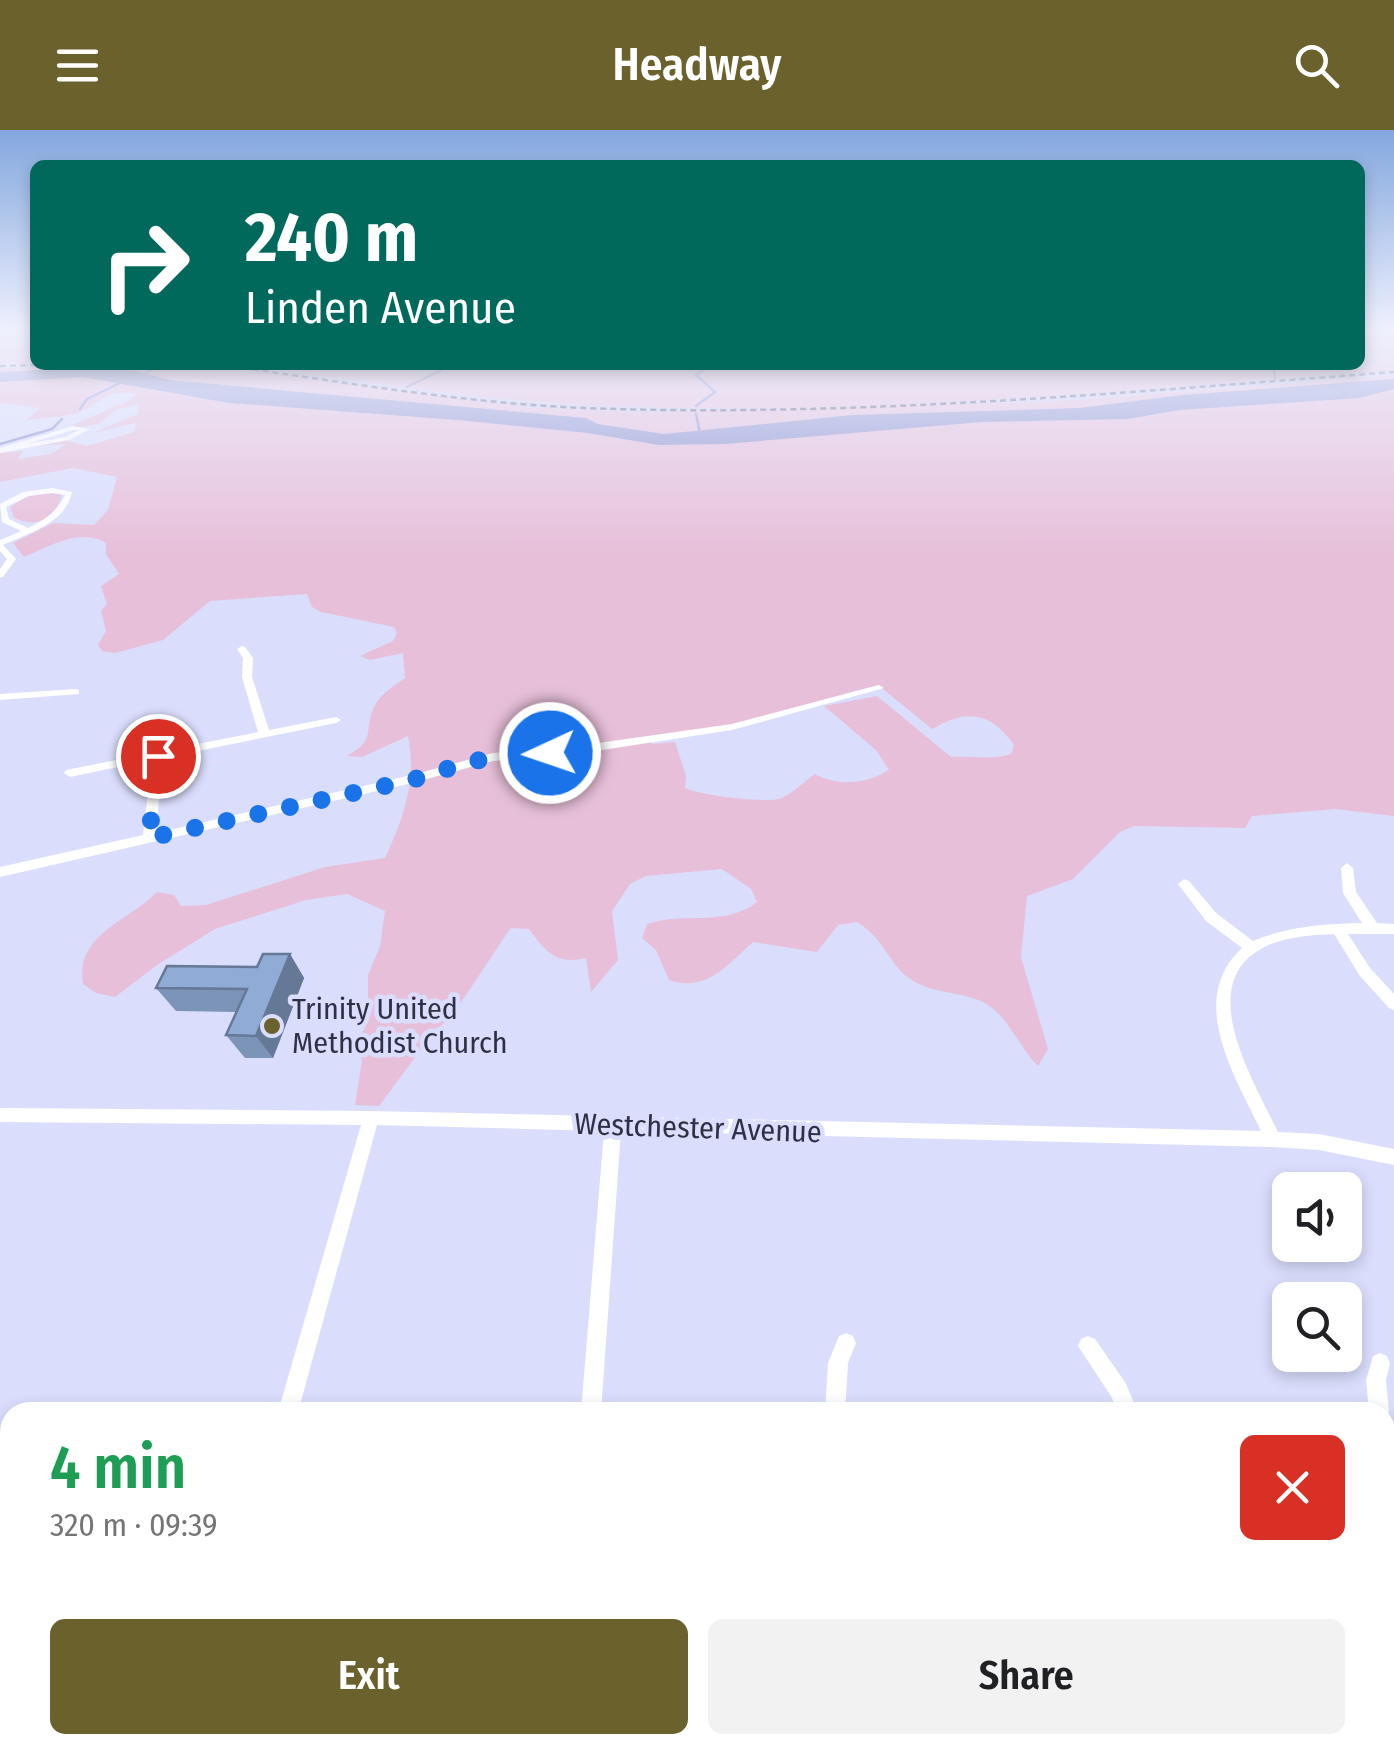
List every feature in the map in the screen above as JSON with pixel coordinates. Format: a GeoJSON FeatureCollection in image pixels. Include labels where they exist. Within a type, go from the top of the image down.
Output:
{"type":"FeatureCollection","features":[{"type":"Feature","properties":{"kind":"street"},"geometry":{"type":"LineString","coordinates":[[73,428],[88,428],[67,439],[0,450],[73,428]]}},
{"type":"Feature","properties":{"kind":"street"},"geometry":{"type":"LineString","coordinates":[[0,575],[12,559],[0,545],[28,530],[62,510],[69,494],[46,489],[19,496],[2,506],[5,520],[28,530]]}},
{"type":"Feature","properties":{"kind":"street"},"geometry":{"type":"LineString","coordinates":[[242,648],[248,658],[245,677],[260,710],[264,734]]}},
{"type":"Feature","properties":{"kind":"street"},"geometry":{"type":"LineString","coordinates":[[0,872],[412,780],[482,758],[699,733],[879,688]]}},
{"type":"Feature","properties":{"kind":"street"},"geometry":{"type":"LineString","coordinates":[[0,697],[76,692]]}},
{"type":"Feature","properties":{"kind":"street"},"geometry":{"type":"LineString","coordinates":[[70,774],[336,720]]}},
{"type":"Feature","properties":{"kind":"street"},"geometry":{"type":"LineString","coordinates":[[149,838],[158,756]]}},
{"type":"Feature","properties":{"kind":"street"},"geometry":{"type":"LineString","coordinates":[[1347,868],[1350,892],[1373,929]]}},
{"type":"Feature","properties":{"kind":"street"},"geometry":{"type":"LineString","coordinates":[[1184,884],[1204,910],[1252,948]]}},
{"type":"Feature","properties":{"kind":"street"},"geometry":{"type":"LineString","coordinates":[[1337,928],[1365,972],[1394,1004]]}},
{"type":"Feature","properties":{"kind":"street"},"geometry":{"type":"LineString","coordinates":[[1273,1139],[1233,1050],[1222,1007],[1230,972],[1252,948],[1282,934],[1337,928],[1394,929]]}},
{"type":"Feature","properties":{"kind":"street","name":"Westchester Avenue"},"geometry":{"type":"LineString","coordinates":[[0,1115],[371,1118],[1273,1139],[1318,1142],[1394,1157]]}},
{"type":"Feature","properties":{"kind":"street"},"geometry":{"type":"LineString","coordinates":[[291,1402],[371,1118]]}},
{"type":"Feature","properties":{"kind":"street"},"geometry":{"type":"LineString","coordinates":[[592,1402],[613,1126]]}},
{"type":"Feature","properties":{"kind":"street"},"geometry":{"type":"LineString","coordinates":[[836,1402],[838,1363],[846,1343]]}},
{"type":"Feature","properties":{"kind":"street"},"geometry":{"type":"LineString","coordinates":[[1088,1346],[1111,1377],[1123,1402]]}},
{"type":"Feature","properties":{"kind":"street"},"geometry":{"type":"LineString","coordinates":[[1378,1402],[1376,1380],[1380,1363]]}},
{"type":"Feature","properties":{"kind":"shaded area"},"geometry":{"type":"Polygon","coordinates":[[[6,404],[95,404],[74,414],[25,421],[40,408],[6,404]]]}},
{"type":"Feature","properties":{"kind":"shaded area"},"geometry":{"type":"Polygon","coordinates":[[[121,404],[500,404],[638,412],[971,404],[1394,404],[1394,816],[1335,809],[1252,816],[1245,828],[1134,826],[1120,832],[1073,879],[1027,896],[1021,957],[1048,1049],[1038,1066],[992,1008],[974,998],[926,987],[909,978],[857,922],[838,925],[817,952],[753,942],[725,968],[705,980],[669,980],[656,950],[642,938],[647,924],[731,915],[757,902],[751,889],[722,869],[646,876],[630,884],[612,911],[618,960],[591,992],[586,958],[559,958],[529,929],[511,928],[462,1001],[379,1106],[355,1105],[362,1060],[354,1050],[368,1021],[368,975],[380,946],[385,911],[347,894],[306,900],[215,929],[115,997],[96,993],[83,984],[83,967],[95,941],[157,892],[174,895],[181,906],[206,905],[325,867],[385,858],[410,783],[408,736],[362,757],[347,756],[366,740],[377,702],[405,678],[403,653],[370,660],[360,656],[393,641],[397,633],[394,627],[321,612],[312,607],[307,594],[210,601],[163,640],[115,653],[102,651],[98,645],[106,631],[101,611],[107,604],[101,586],[119,574],[106,554],[106,543],[75,538],[24,557],[13,543],[53,523],[94,525],[108,510],[117,477],[73,468],[0,482],[0,453],[23,451],[18,459],[51,454],[66,444],[38,446],[64,440],[87,446],[134,432],[136,423],[93,433],[138,414],[139,404],[117,409],[98,424],[62,430],[121,404]],[[878,685],[729,725],[652,738],[652,744],[675,742],[686,776],[685,788],[718,796],[775,800],[815,774],[833,781],[852,782],[889,770],[876,750],[824,706],[877,696],[951,757],[1011,754],[1014,745],[987,720],[967,716],[932,729],[878,685]]]}},
{"type":"Feature","properties":{"kind":"shaded area"},"geometry":{"type":"Polygon","coordinates":[[[500,404],[640,407],[971,404],[638,412],[500,404]]]}},
{"type":"Feature","properties":{"kind":"shaded area"},"geometry":{"type":"Polygon","coordinates":[[[567,404],[913,404],[787,408],[567,404]]]}},
{"type":"Feature","properties":{"kind":"shaded area"},"geometry":{"type":"Polygon","coordinates":[[[48,491],[62,495],[50,516],[38,522],[14,518],[10,507],[26,497],[48,491]]]}},
{"type":"Feature","properties":{"kind":"water"},"geometry":{"type":"Polygon","coordinates":[[[240,404],[430,404],[586,418],[598,424],[664,434],[853,415],[1112,404],[1273,404],[1180,410],[1127,419],[982,422],[725,444],[659,445],[588,433],[240,404]]]}},
{"type":"Feature","properties":{"kind":"building"},"geometry":{"type":"Polygon","coordinates":[[[263,954],[290,954],[256,1036],[226,1035],[247,989],[156,988],[167,966],[257,967],[263,954]]]}},
{"type":"Feature","properties":{"kind":"waterway"},"geometry":{"type":"LineString","coordinates":[[80,409],[84,404]]}},
{"type":"Feature","properties":{"kind":"waterway"},"geometry":{"type":"LineString","coordinates":[[696,414],[700,433]]}},
{"type":"Feature","properties":{"kind":"waterway"},"geometry":{"type":"LineString","coordinates":[[0,444],[52,429],[62,419]]}},
{"type":"Feature","properties":{"kind":"railway"},"geometry":{"type":"LineString","coordinates":[[520,404],[686,410],[933,404]]}},
{"type":"Feature","properties":{"kind":"place","name":"Trinity United Methodist Church"},"geometry":{"type":"Point","coordinates":[272,1026]}},
{"type":"Feature","properties":{"kind":"route"},"geometry":{"type":"LineString","coordinates":[[158,756],[149,838],[412,780],[493,756],[550,753]]}}]}
